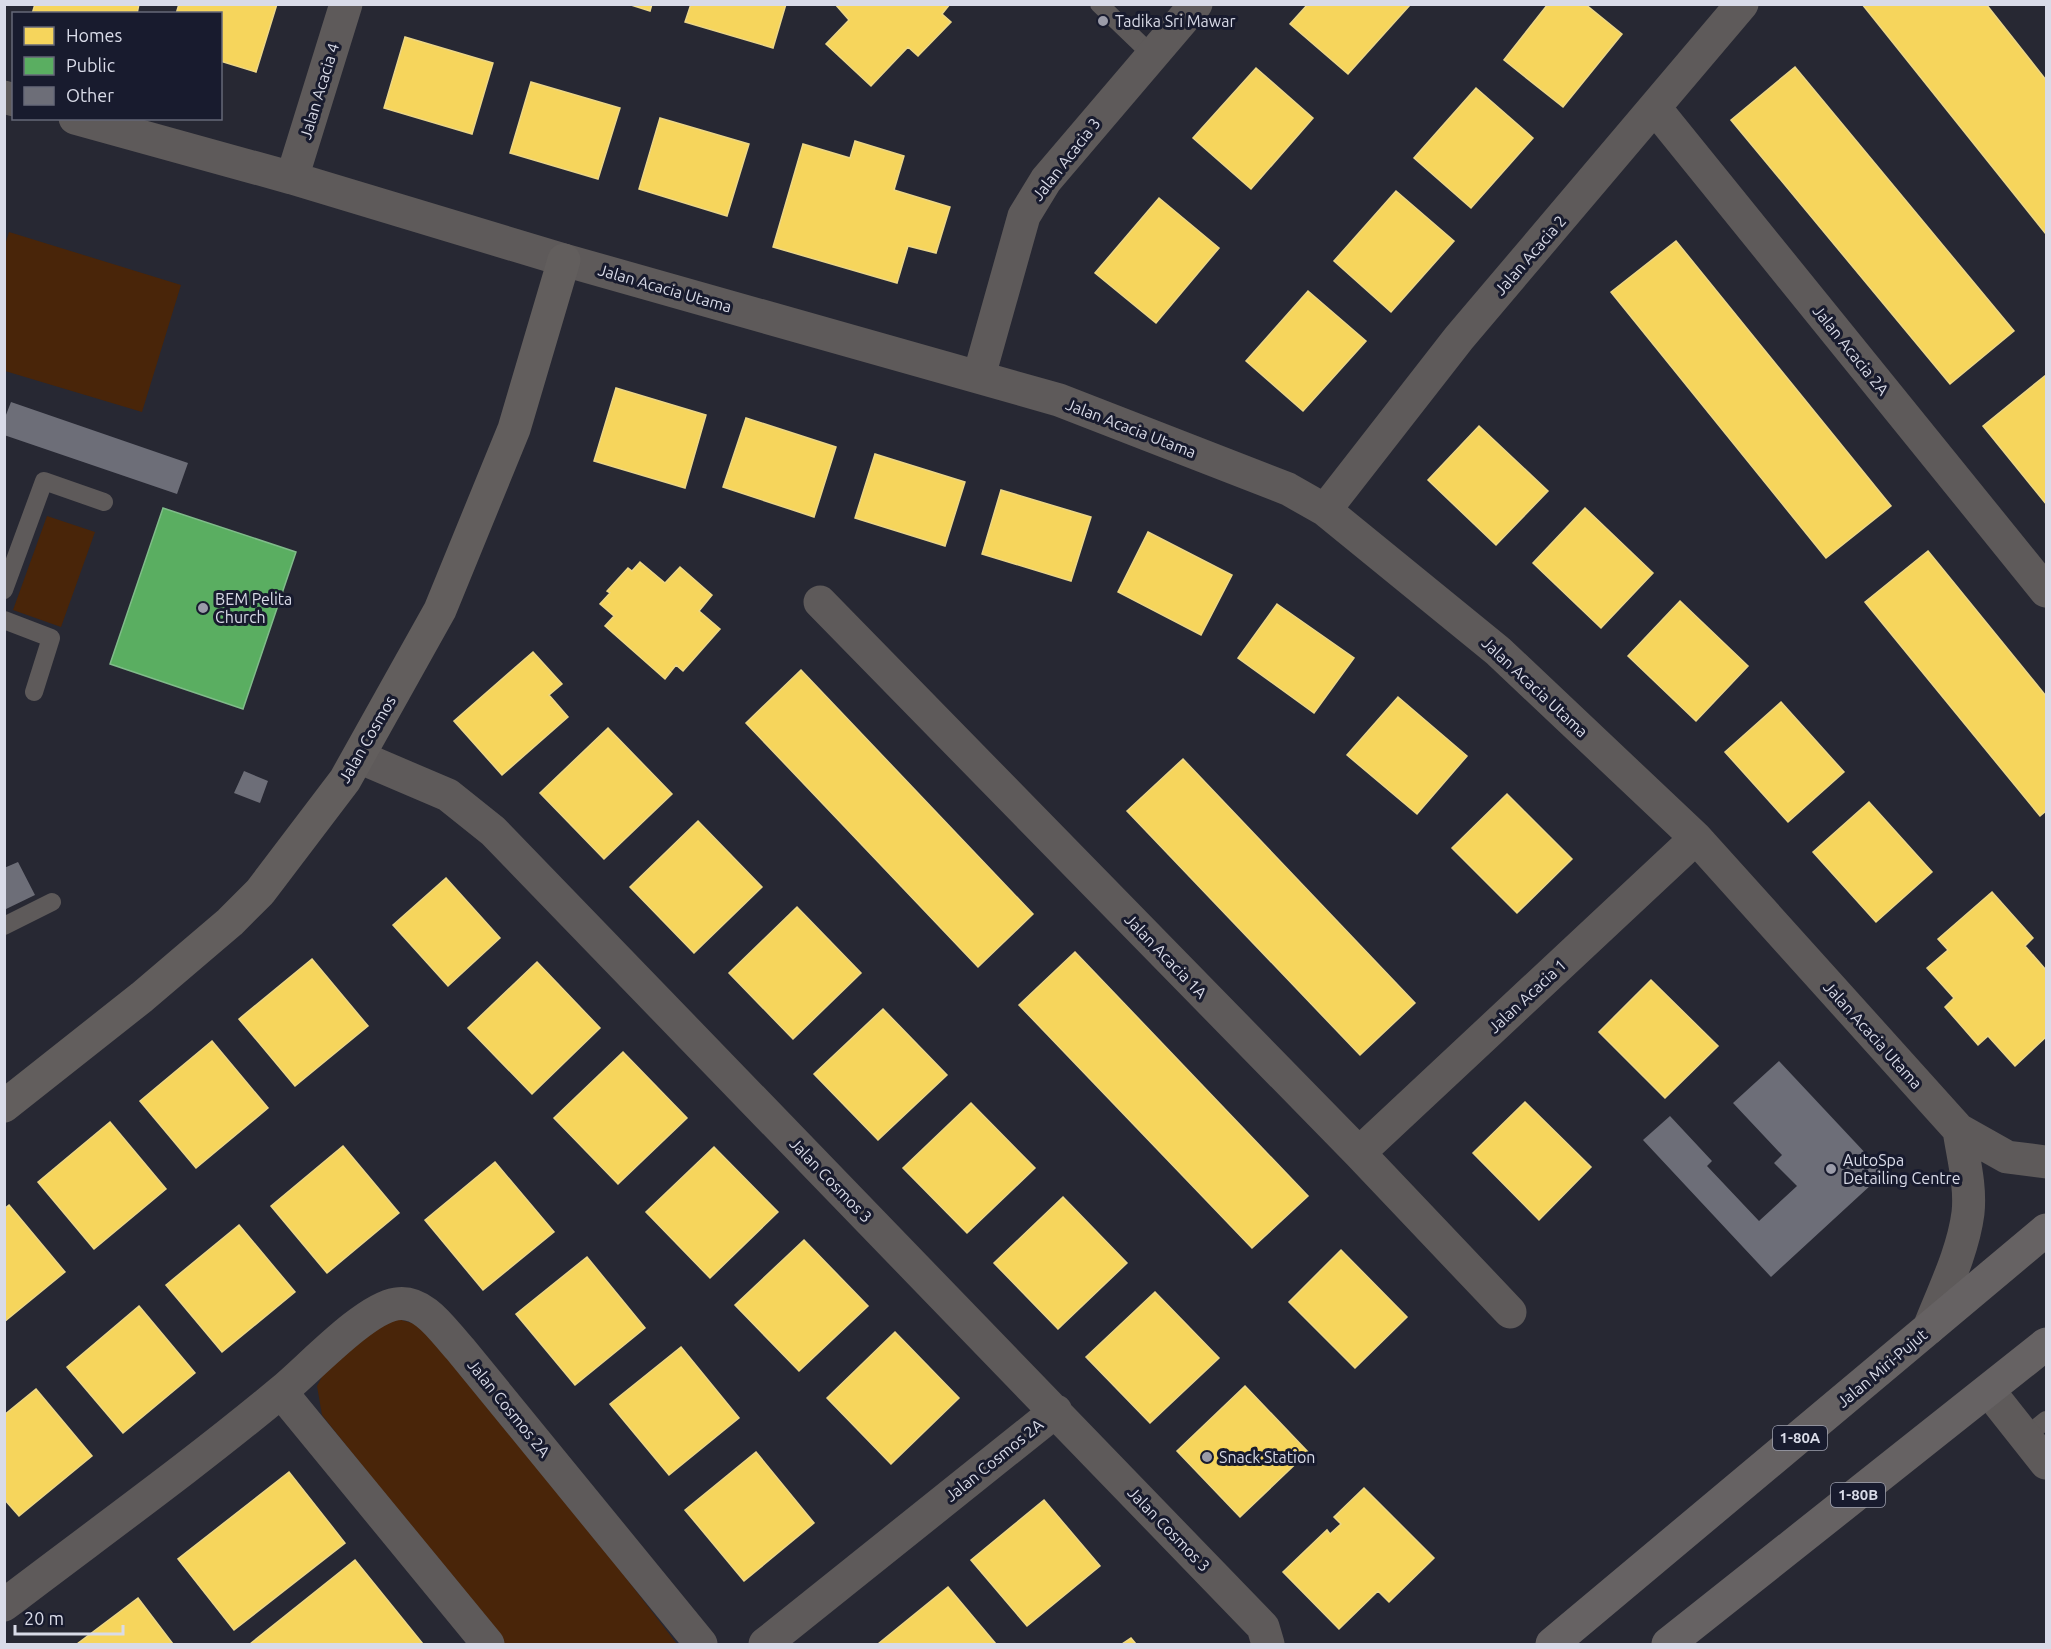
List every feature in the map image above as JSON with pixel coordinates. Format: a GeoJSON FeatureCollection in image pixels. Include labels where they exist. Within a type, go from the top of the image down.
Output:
{"type":"FeatureCollection","features":[{"type":"Feature","properties":{"kind":"highway","name":"Jalan Miri-Pujut"},"geometry":{"type":"LineString","coordinates":[[1552,1644],[2046,1230]]}},
{"type":"Feature","properties":{"kind":"highway","name":"1-80B"},"geometry":{"type":"LineString","coordinates":[[1668,1644],[2046,1344]]}},
{"type":"Feature","properties":{"kind":"street","name":"Jalan Acacia 4"},"geometry":{"type":"LineString","coordinates":[[292,178],[346,4]]}},
{"type":"Feature","properties":{"kind":"street","name":"Jalan Acacia 3"},"geometry":{"type":"LineString","coordinates":[[979,376],[1024,216],[1046,180],[1151,54],[1196,4]]}},
{"type":"Feature","properties":{"kind":"street","name":"Jalan Acacia 2"},"geometry":{"type":"LineString","coordinates":[[1325,510],[1459,338],[1742,4]]}},
{"type":"Feature","properties":{"kind":"street","name":"Jalan Acacia 2A"},"geometry":{"type":"LineString","coordinates":[[1655,108],[2046,591]]}},
{"type":"Feature","properties":{"kind":"street","name":"Jalan Acacia Utama"},"geometry":{"type":"LineString","coordinates":[[82,120],[292,178],[564,260],[1059,400],[1288,489],[1325,510],[1498,651],[1696,838],[1959,1130],[2007,1157],[2046,1162]]}},
{"type":"Feature","properties":{"kind":"street","name":"Jalan Cosmos"},"geometry":{"type":"LineString","coordinates":[[4,1106],[142,997],[260,892],[345,780],[440,610],[514,429],[564,260]]}},
{"type":"Feature","properties":{"kind":"street","name":"Jalan Acacia 1A"},"geometry":{"type":"LineString","coordinates":[[820,603],[1359,1153],[1510,1312]]}},
{"type":"Feature","properties":{"kind":"street","name":"Jalan Cosmos 3"},"geometry":{"type":"LineString","coordinates":[[359,757],[448,795],[493,831],[1263,1627],[1268,1644]]}},
{"type":"Feature","properties":{"kind":"street","name":"Jalan Acacia 1"},"geometry":{"type":"LineString","coordinates":[[1359,1153],[1696,838]]}},
{"type":"Feature","properties":{"kind":"street"},"geometry":{"type":"LineString","coordinates":[[1929,1328],[1965,1232],[1968,1186],[1959,1130]]}},
{"type":"Feature","properties":{"kind":"street","name":"Jalan Cosmos 2A"},"geometry":{"type":"LineString","coordinates":[[4,1605],[281,1392],[372,1313],[396,1304],[417,1307],[436,1322],[701,1644]]}},
{"type":"Feature","properties":{"kind":"street"},"geometry":{"type":"LineString","coordinates":[[1989,1391],[2039,1444]]}},
{"type":"Feature","properties":{"kind":"street"},"geometry":{"type":"LineString","coordinates":[[281,1392],[488,1644]]}},
{"type":"Feature","properties":{"kind":"street","name":"Jalan Cosmos 2A"},"geometry":{"type":"LineString","coordinates":[[765,1644],[1056,1411]]}},
{"type":"Feature","properties":{"kind":"lane"},"geometry":{"type":"LineString","coordinates":[[1098,4],[1151,54]]}},
{"type":"Feature","properties":{"kind":"lane"},"geometry":{"type":"LineString","coordinates":[[4,590],[44,481],[104,502]]}},
{"type":"Feature","properties":{"kind":"lane"},"geometry":{"type":"LineString","coordinates":[[4,620],[51,638],[34,692]]}},
{"type":"Feature","properties":{"kind":"lane"},"geometry":{"type":"LineString","coordinates":[[4,926],[52,902]]}},
{"type":"Feature","properties":{"kind":"shaded area"},"geometry":{"type":"Polygon","coordinates":[[[9,232],[181,285],[142,412],[5,371],[4,248],[9,232]]]}},
{"type":"Feature","properties":{"kind":"shaded area"},"geometry":{"type":"Polygon","coordinates":[[[47,516],[95,532],[61,627],[13,610],[47,516]]]}},
{"type":"Feature","properties":{"kind":"shaded area"},"geometry":{"type":"Polygon","coordinates":[[[391,1317],[429,1328],[449,1349],[677,1644],[503,1644],[322,1415],[317,1386],[330,1362],[391,1317]]]}},
{"type":"Feature","properties":{"kind":"building: Homes"},"geometry":{"type":"Polygon","coordinates":[[[35,4],[139,4],[137,12],[33,12],[35,4]]]}},
{"type":"Feature","properties":{"kind":"building: Homes"},"geometry":{"type":"Polygon","coordinates":[[[179,4],[277,4],[256,72],[222,62],[222,12],[177,12],[179,4]]]}},
{"type":"Feature","properties":{"kind":"building: Homes"},"geometry":{"type":"Polygon","coordinates":[[[628,4],[652,4],[650,11],[628,4]]]}},
{"type":"Feature","properties":{"kind":"building: Homes"},"geometry":{"type":"Polygon","coordinates":[[[691,4],[786,4],[773,48],[685,22],[691,4]]]}},
{"type":"Feature","properties":{"kind":"building: Homes"},"geometry":{"type":"Polygon","coordinates":[[[835,4],[950,4],[942,14],[951,22],[918,56],[908,47],[871,86],[826,44],[849,20],[835,4]]]}},
{"type":"Feature","properties":{"kind":"building: Homes"},"geometry":{"type":"Polygon","coordinates":[[[1308,4],[1410,5],[1348,74],[1290,24],[1308,4]]]}},
{"type":"Feature","properties":{"kind":"building: Homes"},"geometry":{"type":"Polygon","coordinates":[[[1548,4],[1585,4],[1622,34],[1563,107],[1504,60],[1548,4]]]}},
{"type":"Feature","properties":{"kind":"building: Homes"},"geometry":{"type":"Polygon","coordinates":[[[1862,4],[1986,4],[2046,80],[2046,234],[1862,4]]]}},
{"type":"Feature","properties":{"kind":"building: Homes"},"geometry":{"type":"Polygon","coordinates":[[[405,37],[493,63],[472,134],[384,108],[405,37]]]}},
{"type":"Feature","properties":{"kind":"building: Homes"},"geometry":{"type":"Polygon","coordinates":[[[1795,67],[2014,331],[1950,384],[1731,120],[1795,67]]]}},
{"type":"Feature","properties":{"kind":"building: Homes"},"geometry":{"type":"Polygon","coordinates":[[[1256,68],[1313,118],[1251,189],[1193,138],[1256,68]]]}},
{"type":"Feature","properties":{"kind":"building: Homes"},"geometry":{"type":"Polygon","coordinates":[[[531,82],[620,108],[598,179],[510,153],[531,82]]]}},
{"type":"Feature","properties":{"kind":"building: Homes"},"geometry":{"type":"Polygon","coordinates":[[[1476,88],[1533,138],[1471,208],[1414,158],[1476,88]]]}},
{"type":"Feature","properties":{"kind":"building: Homes"},"geometry":{"type":"Polygon","coordinates":[[[660,118],[749,144],[727,216],[639,189],[660,118]]]}},
{"type":"Feature","properties":{"kind":"building: Homes"},"geometry":{"type":"Polygon","coordinates":[[[855,141],[904,156],[894,190],[950,207],[936,253],[908,246],[897,283],[773,247],[803,144],[850,158],[855,141]]]}},
{"type":"Feature","properties":{"kind":"building: Homes"},"geometry":{"type":"Polygon","coordinates":[[[1396,191],[1454,241],[1391,312],[1334,261],[1396,191]]]}},
{"type":"Feature","properties":{"kind":"building: Homes"},"geometry":{"type":"Polygon","coordinates":[[[1159,198],[1219,248],[1156,323],[1095,273],[1159,198]]]}},
{"type":"Feature","properties":{"kind":"building: Homes"},"geometry":{"type":"Polygon","coordinates":[[[1676,241],[1891,506],[1826,558],[1611,292],[1676,241]]]}},
{"type":"Feature","properties":{"kind":"building: Homes"},"geometry":{"type":"Polygon","coordinates":[[[1308,291],[1366,341],[1303,411],[1246,361],[1308,291]]]}},
{"type":"Feature","properties":{"kind":"building: Homes"},"geometry":{"type":"Polygon","coordinates":[[[2046,375],[2046,504],[1983,426],[2046,375]]]}},
{"type":"Feature","properties":{"kind":"building: Homes"},"geometry":{"type":"Polygon","coordinates":[[[616,388],[706,415],[685,488],[594,461],[616,388]]]}},
{"type":"Feature","properties":{"kind":"building: Homes"},"geometry":{"type":"Polygon","coordinates":[[[746,418],[836,447],[814,517],[723,487],[746,418]]]}},
{"type":"Feature","properties":{"kind":"building: Homes"},"geometry":{"type":"Polygon","coordinates":[[[1479,426],[1548,491],[1496,545],[1428,480],[1479,426]]]}},
{"type":"Feature","properties":{"kind":"building: Homes"},"geometry":{"type":"Polygon","coordinates":[[[875,454],[965,482],[945,546],[855,518],[875,454]]]}},
{"type":"Feature","properties":{"kind":"building: Homes"},"geometry":{"type":"Polygon","coordinates":[[[1001,490],[1091,517],[1071,581],[982,554],[1001,490]]]}},
{"type":"Feature","properties":{"kind":"building: Homes"},"geometry":{"type":"Polygon","coordinates":[[[1585,508],[1653,573],[1601,628],[1533,563],[1585,508]]]}},
{"type":"Feature","properties":{"kind":"building: Homes"},"geometry":{"type":"Polygon","coordinates":[[[1148,532],[1232,575],[1201,635],[1118,592],[1148,532]]]}},
{"type":"Feature","properties":{"kind":"building: Homes"},"geometry":{"type":"Polygon","coordinates":[[[1928,551],[2046,696],[2046,811],[2040,816],[1865,602],[1928,551]]]}},
{"type":"Feature","properties":{"kind":"building: Homes"},"geometry":{"type":"Polygon","coordinates":[[[640,562],[665,583],[680,567],[712,595],[699,611],[720,629],[683,671],[676,665],[665,679],[605,626],[614,616],[600,604],[610,593],[607,591],[628,568],[632,571],[640,562]]]}},
{"type":"Feature","properties":{"kind":"building: Homes"},"geometry":{"type":"Polygon","coordinates":[[[1680,601],[1748,666],[1696,721],[1628,656],[1680,601]]]}},
{"type":"Feature","properties":{"kind":"building: Homes"},"geometry":{"type":"Polygon","coordinates":[[[1277,604],[1354,658],[1314,713],[1238,658],[1277,604]]]}},
{"type":"Feature","properties":{"kind":"building: Homes"},"geometry":{"type":"Polygon","coordinates":[[[533,652],[562,684],[549,695],[568,717],[502,775],[454,721],[533,652]]]}},
{"type":"Feature","properties":{"kind":"building: Homes"},"geometry":{"type":"Polygon","coordinates":[[[801,670],[1033,914],[978,967],[746,723],[801,670]]]}},
{"type":"Feature","properties":{"kind":"building: Homes"},"geometry":{"type":"Polygon","coordinates":[[[1398,697],[1467,756],[1417,814],[1347,755],[1398,697]]]}},
{"type":"Feature","properties":{"kind":"building: Homes"},"geometry":{"type":"Polygon","coordinates":[[[1781,702],[1844,772],[1788,822],[1725,752],[1781,702]]]}},
{"type":"Feature","properties":{"kind":"building: Homes"},"geometry":{"type":"Polygon","coordinates":[[[608,728],[672,794],[604,859],[540,793],[608,728]]]}},
{"type":"Feature","properties":{"kind":"building: Homes"},"geometry":{"type":"Polygon","coordinates":[[[1183,759],[1415,1003],[1360,1055],[1127,811],[1183,759]]]}},
{"type":"Feature","properties":{"kind":"building: Homes"},"geometry":{"type":"Polygon","coordinates":[[[1507,794],[1572,859],[1517,913],[1452,848],[1507,794]]]}},
{"type":"Feature","properties":{"kind":"building: Homes"},"geometry":{"type":"Polygon","coordinates":[[[1869,802],[1932,872],[1876,922],[1813,852],[1869,802]]]}},
{"type":"Feature","properties":{"kind":"building: Homes"},"geometry":{"type":"Polygon","coordinates":[[[698,821],[762,887],[694,953],[630,887],[698,821]]]}},
{"type":"Feature","properties":{"kind":"building: Homes"},"geometry":{"type":"Polygon","coordinates":[[[446,878],[500,938],[448,986],[393,925],[446,878]]]}},
{"type":"Feature","properties":{"kind":"building: Homes"},"geometry":{"type":"Polygon","coordinates":[[[1992,892],[2033,938],[2025,946],[2046,970],[2046,1037],[2015,1066],[1988,1036],[1978,1045],[1945,1007],[1954,998],[1927,968],[1948,950],[1938,939],[1992,892]]]}},
{"type":"Feature","properties":{"kind":"building: Homes"},"geometry":{"type":"Polygon","coordinates":[[[797,907],[861,973],[793,1039],[729,973],[797,907]]]}},
{"type":"Feature","properties":{"kind":"building: Homes"},"geometry":{"type":"Polygon","coordinates":[[[1075,952],[1308,1196],[1252,1248],[1019,1005],[1075,952]]]}},
{"type":"Feature","properties":{"kind":"building: Homes"},"geometry":{"type":"Polygon","coordinates":[[[312,959],[368,1026],[295,1086],[239,1019],[312,959]]]}},
{"type":"Feature","properties":{"kind":"building: Homes"},"geometry":{"type":"Polygon","coordinates":[[[537,962],[600,1028],[532,1094],[468,1028],[537,962]]]}},
{"type":"Feature","properties":{"kind":"building: Homes"},"geometry":{"type":"Polygon","coordinates":[[[1651,980],[1718,1046],[1665,1098],[1599,1032],[1651,980]]]}},
{"type":"Feature","properties":{"kind":"building: Homes"},"geometry":{"type":"Polygon","coordinates":[[[883,1009],[947,1075],[878,1140],[814,1074],[883,1009]]]}},
{"type":"Feature","properties":{"kind":"building: Homes"},"geometry":{"type":"Polygon","coordinates":[[[212,1041],[268,1108],[196,1168],[140,1101],[212,1041]]]}},
{"type":"Feature","properties":{"kind":"building: Homes"},"geometry":{"type":"Polygon","coordinates":[[[623,1052],[687,1118],[618,1184],[554,1118],[623,1052]]]}},
{"type":"Feature","properties":{"kind":"building: Homes"},"geometry":{"type":"Polygon","coordinates":[[[1525,1102],[1591,1167],[1539,1220],[1473,1153],[1525,1102]]]}},
{"type":"Feature","properties":{"kind":"building: Homes"},"geometry":{"type":"Polygon","coordinates":[[[971,1103],[1035,1168],[967,1233],[903,1168],[971,1103]]]}},
{"type":"Feature","properties":{"kind":"building: Homes"},"geometry":{"type":"Polygon","coordinates":[[[110,1122],[166,1189],[94,1249],[38,1182],[110,1122]]]}},
{"type":"Feature","properties":{"kind":"building: Homes"},"geometry":{"type":"Polygon","coordinates":[[[343,1146],[399,1213],[327,1273],[271,1206],[343,1146]]]}},
{"type":"Feature","properties":{"kind":"building: Homes"},"geometry":{"type":"Polygon","coordinates":[[[714,1147],[778,1212],[710,1278],[646,1212],[714,1147]]]}},
{"type":"Feature","properties":{"kind":"building: Homes"},"geometry":{"type":"Polygon","coordinates":[[[495,1162],[554,1232],[483,1290],[425,1220],[495,1162]]]}},
{"type":"Feature","properties":{"kind":"building: Homes"},"geometry":{"type":"Polygon","coordinates":[[[1063,1197],[1127,1263],[1058,1329],[994,1263],[1063,1197]]]}},
{"type":"Feature","properties":{"kind":"building: Homes"},"geometry":{"type":"Polygon","coordinates":[[[9,1205],[65,1272],[4,1322],[4,1209],[9,1205]]]}},
{"type":"Feature","properties":{"kind":"building: Homes"},"geometry":{"type":"Polygon","coordinates":[[[239,1225],[295,1292],[222,1352],[166,1285],[239,1225]]]}},
{"type":"Feature","properties":{"kind":"building: Homes"},"geometry":{"type":"Polygon","coordinates":[[[804,1240],[868,1306],[799,1371],[735,1305],[804,1240]]]}},
{"type":"Feature","properties":{"kind":"building: Homes"},"geometry":{"type":"Polygon","coordinates":[[[1341,1250],[1407,1317],[1355,1368],[1289,1302],[1341,1250]]]}},
{"type":"Feature","properties":{"kind":"building: Homes"},"geometry":{"type":"Polygon","coordinates":[[[587,1257],[645,1328],[575,1385],[516,1314],[587,1257]]]}},
{"type":"Feature","properties":{"kind":"building: Homes"},"geometry":{"type":"Polygon","coordinates":[[[1155,1292],[1219,1358],[1150,1423],[1086,1357],[1155,1292]]]}},
{"type":"Feature","properties":{"kind":"building: Homes"},"geometry":{"type":"Polygon","coordinates":[[[139,1306],[195,1373],[123,1433],[67,1367],[139,1306]]]}},
{"type":"Feature","properties":{"kind":"building: Homes"},"geometry":{"type":"Polygon","coordinates":[[[895,1332],[959,1398],[891,1464],[827,1398],[895,1332]]]}},
{"type":"Feature","properties":{"kind":"building: Homes"},"geometry":{"type":"Polygon","coordinates":[[[681,1347],[739,1418],[669,1475],[610,1404],[681,1347]]]}},
{"type":"Feature","properties":{"kind":"building: Homes"},"geometry":{"type":"Polygon","coordinates":[[[1245,1386],[1308,1452],[1240,1517],[1177,1451],[1245,1386]]]}},
{"type":"Feature","properties":{"kind":"building: Homes"},"geometry":{"type":"Polygon","coordinates":[[[36,1389],[92,1456],[19,1516],[4,1499],[4,1415],[36,1389]]]}},
{"type":"Feature","properties":{"kind":"building: Homes"},"geometry":{"type":"Polygon","coordinates":[[[756,1452],[814,1523],[744,1581],[685,1510],[756,1452]]]}},
{"type":"Feature","properties":{"kind":"building: Homes"},"geometry":{"type":"Polygon","coordinates":[[[289,1472],[345,1543],[234,1630],[178,1559],[289,1472]]]}},
{"type":"Feature","properties":{"kind":"building: Homes"},"geometry":{"type":"Polygon","coordinates":[[[1364,1488],[1434,1558],[1389,1602],[1378,1591],[1339,1629],[1283,1572],[1327,1530],[1330,1534],[1341,1524],[1334,1517],[1364,1488]]]}},
{"type":"Feature","properties":{"kind":"building: Homes"},"geometry":{"type":"Polygon","coordinates":[[[1044,1500],[1100,1566],[1027,1626],[971,1560],[1044,1500]]]}},
{"type":"Feature","properties":{"kind":"building: Homes"},"geometry":{"type":"Polygon","coordinates":[[[355,1560],[423,1644],[250,1644],[355,1560]]]}},
{"type":"Feature","properties":{"kind":"building: Homes"},"geometry":{"type":"Polygon","coordinates":[[[948,1587],[996,1644],[878,1644],[948,1587]]]}},
{"type":"Feature","properties":{"kind":"building: Homes"},"geometry":{"type":"Polygon","coordinates":[[[138,1598],[173,1644],[77,1644],[138,1598]]]}},
{"type":"Feature","properties":{"kind":"building: Homes"},"geometry":{"type":"Polygon","coordinates":[[[1131,1638],[1136,1644],[1122,1644],[1131,1638]]]}},
{"type":"Feature","properties":{"kind":"building: Public","name":"BEM Pelita Church"},"geometry":{"type":"Polygon","coordinates":[[[163,508],[296,552],[243,709],[110,664],[163,508]]]}},
{"type":"Feature","properties":{"kind":"building: Other"},"geometry":{"type":"Polygon","coordinates":[[[11,402],[188,463],[177,494],[4,435],[4,420],[11,402]]]}},
{"type":"Feature","properties":{"kind":"building: Other"},"geometry":{"type":"Polygon","coordinates":[[[244,771],[268,781],[260,803],[234,793],[244,771]]]}},
{"type":"Feature","properties":{"kind":"building: Other"},"geometry":{"type":"Polygon","coordinates":[[[18,862],[35,895],[4,910],[4,868],[18,862]]]}},
{"type":"Feature","properties":{"kind":"building: Other","name":"AutoSpa Detailing Centre"},"geometry":{"type":"Polygon","coordinates":[[[1779,1061],[1884,1173],[1771,1277],[1643,1140],[1670,1116],[1712,1161],[1707,1166],[1759,1221],[1797,1186],[1774,1163],[1782,1155],[1733,1103],[1779,1061]]]}},
{"type":"Feature","properties":{"kind":"place","name":"Tadika Sri Mawar"},"geometry":{"type":"Point","coordinates":[1103,21]}},
{"type":"Feature","properties":{"kind":"place","name":"BEM Pelita Church"},"geometry":{"type":"Point","coordinates":[203,608]}},
{"type":"Feature","properties":{"kind":"place","name":"AutoSpa Detailing Centre"},"geometry":{"type":"Point","coordinates":[1831,1169]}},
{"type":"Feature","properties":{"kind":"place","name":"Snack Station"},"geometry":{"type":"Point","coordinates":[1207,1457]}}]}
